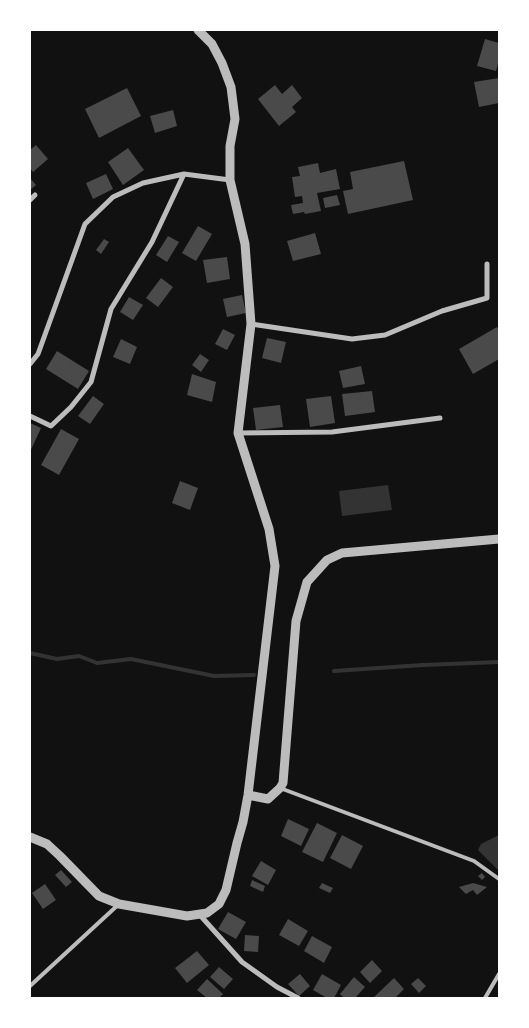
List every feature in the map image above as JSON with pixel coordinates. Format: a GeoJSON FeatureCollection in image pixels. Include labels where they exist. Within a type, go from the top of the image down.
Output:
{"type":"FeatureCollection","features":[{"type":"Feature","properties":{"kind":"street"},"geometry":{"type":"LineString","coordinates":[[30,837],[47,844],[99,896],[119,904],[188,916],[207,913],[219,904],[226,890],[243,822],[248,796],[275,566],[270,529],[238,433],[251,324],[245,244],[230,180],[230,146],[235,119],[231,87],[212,44],[198,30]]}},
{"type":"Feature","properties":{"kind":"street"},"geometry":{"type":"LineString","coordinates":[[30,364],[38,354],[85,224],[113,197],[143,182],[184,174],[230,180]]}},
{"type":"Feature","properties":{"kind":"street"},"geometry":{"type":"LineString","coordinates":[[30,416],[51,426],[71,407],[90,382],[111,309],[152,242],[184,174]]}},
{"type":"Feature","properties":{"kind":"street"},"geometry":{"type":"LineString","coordinates":[[30,200],[35,195]]}},
{"type":"Feature","properties":{"kind":"street"},"geometry":{"type":"LineString","coordinates":[[251,324],[352,339],[385,335],[442,311],[487,298],[486,264]]}},
{"type":"Feature","properties":{"kind":"street"},"geometry":{"type":"LineString","coordinates":[[238,433],[332,432],[440,418]]}},
{"type":"Feature","properties":{"kind":"street"},"geometry":{"type":"LineString","coordinates":[[248,796],[268,799],[283,783],[296,621],[307,582],[327,560],[342,553],[499,539]]}},
{"type":"Feature","properties":{"kind":"street"},"geometry":{"type":"LineString","coordinates":[[199,914],[242,962],[277,987],[298,998]]}},
{"type":"Feature","properties":{"kind":"lane"},"geometry":{"type":"LineString","coordinates":[[280,788],[474,861],[499,879]]}},
{"type":"Feature","properties":{"kind":"lane"},"geometry":{"type":"LineString","coordinates":[[30,986],[119,904]]}},
{"type":"Feature","properties":{"kind":"lane"},"geometry":{"type":"LineString","coordinates":[[485,998],[499,974]]}},
{"type":"Feature","properties":{"kind":"shaded area"},"geometry":{"type":"Polygon","coordinates":[[[388,485],[392,510],[342,516],[339,491],[388,485]]]}},
{"type":"Feature","properties":{"kind":"shaded area"},"geometry":{"type":"Polygon","coordinates":[[[499,835],[499,871],[478,850],[481,844],[499,835]]]}},
{"type":"Feature","properties":{"kind":"building"},"geometry":{"type":"Polygon","coordinates":[[[485,39],[499,43],[499,60],[496,71],[477,66],[485,39]]]}},
{"type":"Feature","properties":{"kind":"building"},"geometry":{"type":"Polygon","coordinates":[[[499,78],[499,103],[479,107],[474,82],[499,78]]]}},
{"type":"Feature","properties":{"kind":"building"},"geometry":{"type":"Polygon","coordinates":[[[275,85],[282,94],[292,85],[302,98],[292,107],[296,112],[279,126],[258,99],[275,85]]]}},
{"type":"Feature","properties":{"kind":"building"},"geometry":{"type":"Polygon","coordinates":[[[127,88],[141,116],[99,138],[85,109],[127,88]]]}},
{"type":"Feature","properties":{"kind":"building"},"geometry":{"type":"Polygon","coordinates":[[[173,110],[177,126],[155,133],[150,116],[173,110]]]}},
{"type":"Feature","properties":{"kind":"building"},"geometry":{"type":"Polygon","coordinates":[[[36,145],[48,159],[33,172],[30,168],[30,150],[36,145]]]}},
{"type":"Feature","properties":{"kind":"building"},"geometry":{"type":"Polygon","coordinates":[[[128,148],[144,170],[123,185],[108,162],[128,148]]]}},
{"type":"Feature","properties":{"kind":"building"},"geometry":{"type":"Polygon","coordinates":[[[404,161],[413,200],[348,214],[343,191],[353,189],[350,172],[404,161]]]}},
{"type":"Feature","properties":{"kind":"building"},"geometry":{"type":"Polygon","coordinates":[[[318,163],[320,173],[336,169],[340,189],[317,193],[321,211],[293,214],[291,205],[303,203],[302,196],[295,197],[292,177],[300,176],[298,167],[318,163]]]}},
{"type":"Feature","properties":{"kind":"building"},"geometry":{"type":"Polygon","coordinates":[[[106,174],[113,189],[93,199],[86,183],[106,174]]]}},
{"type":"Feature","properties":{"kind":"building"},"geometry":{"type":"Polygon","coordinates":[[[30,178],[36,185],[30,190],[30,178]]]}},
{"type":"Feature","properties":{"kind":"building"},"geometry":{"type":"Polygon","coordinates":[[[337,195],[340,205],[325,208],[323,198],[337,195]]]}},
{"type":"Feature","properties":{"kind":"building"},"geometry":{"type":"Polygon","coordinates":[[[198,226],[212,234],[196,261],[182,253],[198,226]]]}},
{"type":"Feature","properties":{"kind":"building"},"geometry":{"type":"Polygon","coordinates":[[[315,233],[321,254],[293,261],[287,241],[315,233]]]}},
{"type":"Feature","properties":{"kind":"building"},"geometry":{"type":"Polygon","coordinates":[[[168,236],[179,242],[167,262],[156,255],[168,236]]]}},
{"type":"Feature","properties":{"kind":"building"},"geometry":{"type":"Polygon","coordinates":[[[104,239],[109,242],[101,254],[96,250],[104,239]]]}},
{"type":"Feature","properties":{"kind":"building"},"geometry":{"type":"Polygon","coordinates":[[[227,257],[230,279],[207,283],[203,260],[227,257]]]}},
{"type":"Feature","properties":{"kind":"building"},"geometry":{"type":"Polygon","coordinates":[[[161,278],[173,287],[158,307],[146,298],[161,278]]]}},
{"type":"Feature","properties":{"kind":"building"},"geometry":{"type":"Polygon","coordinates":[[[242,295],[246,313],[227,317],[223,299],[242,295]]]}},
{"type":"Feature","properties":{"kind":"building"},"geometry":{"type":"Polygon","coordinates":[[[129,297],[143,305],[133,320],[120,312],[129,297]]]}},
{"type":"Feature","properties":{"kind":"building"},"geometry":{"type":"Polygon","coordinates":[[[497,327],[499,331],[499,359],[473,374],[459,349],[497,327]]]}},
{"type":"Feature","properties":{"kind":"building"},"geometry":{"type":"Polygon","coordinates":[[[223,329],[235,335],[227,350],[215,344],[223,329]]]}},
{"type":"Feature","properties":{"kind":"building"},"geometry":{"type":"Polygon","coordinates":[[[267,338],[286,342],[281,363],[262,358],[267,338]]]}},
{"type":"Feature","properties":{"kind":"building"},"geometry":{"type":"Polygon","coordinates":[[[121,339],[137,347],[130,364],[113,357],[121,339]]]}},
{"type":"Feature","properties":{"kind":"building"},"geometry":{"type":"Polygon","coordinates":[[[57,351],[89,371],[78,389],[46,369],[57,351]]]}},
{"type":"Feature","properties":{"kind":"building"},"geometry":{"type":"Polygon","coordinates":[[[200,354],[209,360],[201,372],[192,365],[200,354]]]}},
{"type":"Feature","properties":{"kind":"building"},"geometry":{"type":"Polygon","coordinates":[[[361,366],[365,384],[343,388],[339,371],[361,366]]]}},
{"type":"Feature","properties":{"kind":"building"},"geometry":{"type":"Polygon","coordinates":[[[192,374],[216,382],[212,402],[187,395],[192,374]]]}},
{"type":"Feature","properties":{"kind":"building"},"geometry":{"type":"Polygon","coordinates":[[[372,391],[375,412],[345,416],[342,394],[372,391]]]}},
{"type":"Feature","properties":{"kind":"building"},"geometry":{"type":"Polygon","coordinates":[[[93,396],[104,404],[90,424],[78,416],[93,396]]]}},
{"type":"Feature","properties":{"kind":"building"},"geometry":{"type":"Polygon","coordinates":[[[331,396],[335,423],[310,427],[306,399],[331,396]]]}},
{"type":"Feature","properties":{"kind":"building"},"geometry":{"type":"Polygon","coordinates":[[[280,405],[283,427],[256,430],[253,408],[280,405]]]}},
{"type":"Feature","properties":{"kind":"building"},"geometry":{"type":"Polygon","coordinates":[[[30,423],[41,428],[30,452],[30,423]]]}},
{"type":"Feature","properties":{"kind":"building"},"geometry":{"type":"Polygon","coordinates":[[[61,429],[79,439],[59,475],[41,465],[61,429]]]}},
{"type":"Feature","properties":{"kind":"building"},"geometry":{"type":"Polygon","coordinates":[[[180,481],[198,488],[190,510],[172,503],[180,481]]]}},
{"type":"Feature","properties":{"kind":"building"},"geometry":{"type":"Polygon","coordinates":[[[288,819],[309,829],[301,846],[281,836],[288,819]]]}},
{"type":"Feature","properties":{"kind":"building"},"geometry":{"type":"Polygon","coordinates":[[[317,823],[337,833],[323,862],[302,852],[317,823]]]}},
{"type":"Feature","properties":{"kind":"building"},"geometry":{"type":"Polygon","coordinates":[[[342,835],[363,846],[351,869],[330,858],[342,835]]]}},
{"type":"Feature","properties":{"kind":"building"},"geometry":{"type":"Polygon","coordinates":[[[261,861],[276,870],[268,885],[252,876],[261,861]]]}},
{"type":"Feature","properties":{"kind":"building"},"geometry":{"type":"Polygon","coordinates":[[[61,870],[72,882],[66,887],[55,875],[61,870]]]}},
{"type":"Feature","properties":{"kind":"building"},"geometry":{"type":"Polygon","coordinates":[[[482,873],[485,877],[482,880],[478,876],[482,873]]]}},
{"type":"Feature","properties":{"kind":"building"},"geometry":{"type":"Polygon","coordinates":[[[252,880],[265,886],[263,892],[250,886],[252,880]]]}},
{"type":"Feature","properties":{"kind":"building"},"geometry":{"type":"Polygon","coordinates":[[[322,883],[333,888],[330,893],[319,888],[322,883]]]}},
{"type":"Feature","properties":{"kind":"building"},"geometry":{"type":"Polygon","coordinates":[[[473,883],[487,887],[477,895],[473,890],[466,894],[459,887],[473,883]]]}},
{"type":"Feature","properties":{"kind":"building"},"geometry":{"type":"Polygon","coordinates":[[[45,884],[56,900],[43,909],[32,893],[45,884]]]}},
{"type":"Feature","properties":{"kind":"building"},"geometry":{"type":"Polygon","coordinates":[[[228,912],[246,922],[236,939],[218,929],[228,912]]]}},
{"type":"Feature","properties":{"kind":"building"},"geometry":{"type":"Polygon","coordinates":[[[288,919],[308,931],[299,946],[279,935],[288,919]]]}},
{"type":"Feature","properties":{"kind":"building"},"geometry":{"type":"Polygon","coordinates":[[[245,935],[259,936],[258,952],[244,951],[245,935]]]}},
{"type":"Feature","properties":{"kind":"building"},"geometry":{"type":"Polygon","coordinates":[[[312,936],[332,947],[324,963],[304,951],[312,936]]]}},
{"type":"Feature","properties":{"kind":"building"},"geometry":{"type":"Polygon","coordinates":[[[197,951],[209,965],[187,983],[175,968],[197,951]]]}},
{"type":"Feature","properties":{"kind":"building"},"geometry":{"type":"Polygon","coordinates":[[[372,960],[382,971],[370,983],[360,972],[372,960]]]}},
{"type":"Feature","properties":{"kind":"building"},"geometry":{"type":"Polygon","coordinates":[[[219,967],[233,979],[224,989],[210,977],[219,967]]]}},
{"type":"Feature","properties":{"kind":"building"},"geometry":{"type":"Polygon","coordinates":[[[300,974],[310,986],[299,996],[288,984],[300,974]]]}},
{"type":"Feature","properties":{"kind":"building"},"geometry":{"type":"Polygon","coordinates":[[[322,974],[341,985],[334,998],[327,998],[313,990],[322,974]]]}},
{"type":"Feature","properties":{"kind":"building"},"geometry":{"type":"Polygon","coordinates":[[[354,977],[365,987],[355,998],[344,998],[340,994],[354,977]]]}},
{"type":"Feature","properties":{"kind":"building"},"geometry":{"type":"Polygon","coordinates":[[[394,978],[404,989],[395,998],[373,998],[394,978]]]}},
{"type":"Feature","properties":{"kind":"building"},"geometry":{"type":"Polygon","coordinates":[[[418,978],[426,986],[419,993],[411,984],[418,978]]]}},
{"type":"Feature","properties":{"kind":"building"},"geometry":{"type":"Polygon","coordinates":[[[207,979],[223,994],[219,998],[207,998],[197,990],[207,979]]]}},
{"type":"Feature","properties":{"kind":"waterway"},"geometry":{"type":"LineString","coordinates":[[30,653],[57,659],[79,656],[97,663],[131,659],[214,676],[254,675]]}},
{"type":"Feature","properties":{"kind":"waterway"},"geometry":{"type":"LineString","coordinates":[[334,671],[499,662]]}}]}
